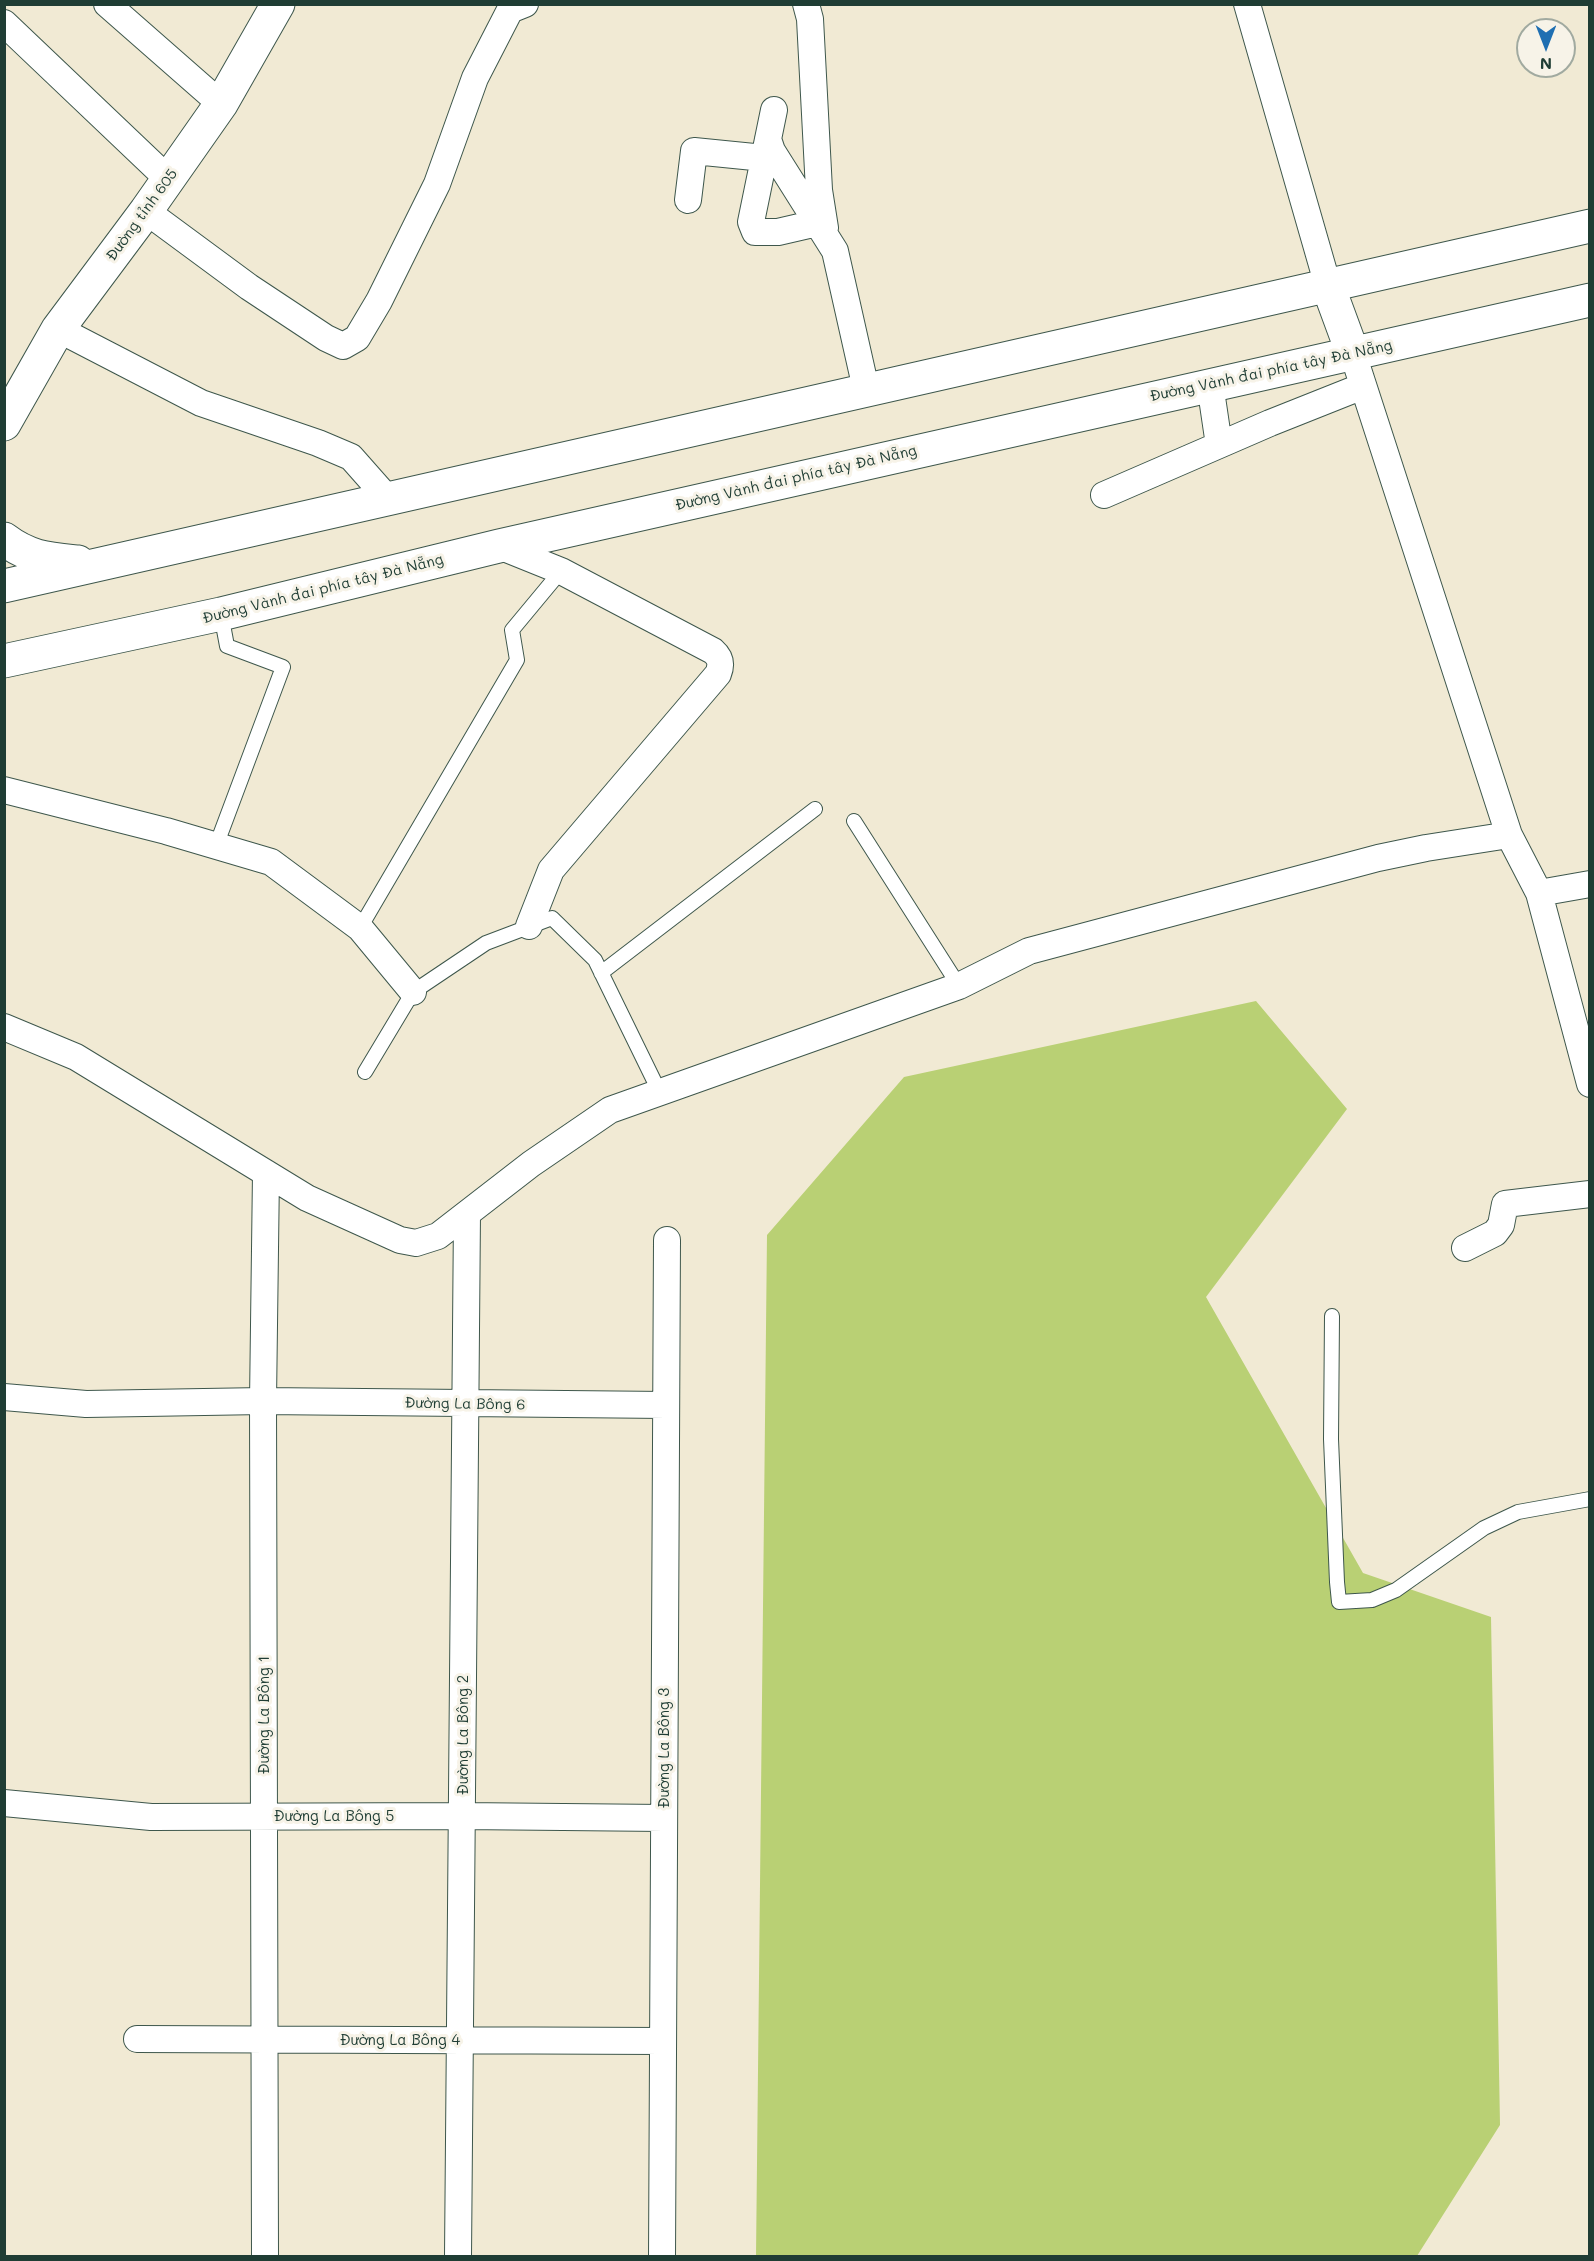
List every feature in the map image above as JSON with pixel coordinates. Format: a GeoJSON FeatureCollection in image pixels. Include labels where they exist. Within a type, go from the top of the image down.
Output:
{"type":"FeatureCollection","features":[{"type":"Feature","properties":{"kind":"main road","name":"Đường tỉnh 605"},"geometry":{"type":"LineString","coordinates":[[4,424],[58,329],[222,104],[278,4]]}},
{"type":"Feature","properties":{"kind":"main road"},"geometry":{"type":"LineString","coordinates":[[4,586],[1590,226]]}},
{"type":"Feature","properties":{"kind":"main road"},"geometry":{"type":"LineString","coordinates":[[1328,286],[1353,354]]}},
{"type":"Feature","properties":{"kind":"main road","name":"Đường Vành đai phía tây Đà Nẵng"},"geometry":{"type":"LineString","coordinates":[[4,661],[221,614],[499,546],[1210,384],[1590,300]]}},
{"type":"Feature","properties":{"kind":"main road"},"geometry":{"type":"LineString","coordinates":[[4,539],[13,546],[39,558],[104,565]]}},
{"type":"Feature","properties":{"kind":"street"},"geometry":{"type":"LineString","coordinates":[[107,4],[222,104]]}},
{"type":"Feature","properties":{"kind":"street"},"geometry":{"type":"LineString","coordinates":[[146,211],[249,287],[326,338],[343,346],[357,338],[379,301],[437,184],[475,78],[510,10],[525,4]]}},
{"type":"Feature","properties":{"kind":"street"},"geometry":{"type":"LineString","coordinates":[[806,4],[810,19],[821,229]]}},
{"type":"Feature","properties":{"kind":"street"},"geometry":{"type":"LineString","coordinates":[[1247,4],[1328,286]]}},
{"type":"Feature","properties":{"kind":"street"},"geometry":{"type":"LineString","coordinates":[[4,23],[168,178]]}},
{"type":"Feature","properties":{"kind":"street"},"geometry":{"type":"LineString","coordinates":[[774,110],[751,222],[755,232],[821,229]]}},
{"type":"Feature","properties":{"kind":"street"},"geometry":{"type":"LineString","coordinates":[[688,200],[694,151],[766,148],[772,151],[835,251],[866,389]]}},
{"type":"Feature","properties":{"kind":"street"},"geometry":{"type":"LineString","coordinates":[[58,329],[201,403],[335,449],[351,457],[388,500]]}},
{"type":"Feature","properties":{"kind":"street"},"geometry":{"type":"LineString","coordinates":[[1353,354],[1509,835],[1539,893],[1590,1084]]}},
{"type":"Feature","properties":{"kind":"street"},"geometry":{"type":"LineString","coordinates":[[1210,384],[1219,445]]}},
{"type":"Feature","properties":{"kind":"street"},"geometry":{"type":"LineString","coordinates":[[1104,495],[1363,386]]}},
{"type":"Feature","properties":{"kind":"street"},"geometry":{"type":"LineString","coordinates":[[499,546],[561,571],[713,651],[719,656],[721,667],[718,674],[551,870],[530,926]]}},
{"type":"Feature","properties":{"kind":"street"},"geometry":{"type":"LineString","coordinates":[[4,790],[166,831],[271,862],[360,927],[413,992]]}},
{"type":"Feature","properties":{"kind":"street"},"geometry":{"type":"LineString","coordinates":[[4,1027],[76,1057],[307,1198],[408,1242],[426,1241],[438,1236],[531,1164],[610,1110],[959,986],[1029,951],[1378,858],[1509,835]]}},
{"type":"Feature","properties":{"kind":"street"},"geometry":{"type":"LineString","coordinates":[[1539,893],[1590,884]]}},
{"type":"Feature","properties":{"kind":"street","name":"Đường La Bông 1"},"geometry":{"type":"LineString","coordinates":[[265,2256],[263,1401],[266,1173]]}},
{"type":"Feature","properties":{"kind":"street"},"geometry":{"type":"LineString","coordinates":[[1465,1248],[1496,1233],[1501,1225],[1505,1204],[1590,1194]]}},
{"type":"Feature","properties":{"kind":"street","name":"Đường La Bông 2"},"geometry":{"type":"LineString","coordinates":[[458,2256],[467,1214]]}},
{"type":"Feature","properties":{"kind":"street","name":"Đường La Bông 3"},"geometry":{"type":"LineString","coordinates":[[662,2256],[667,1240]]}},
{"type":"Feature","properties":{"kind":"street","name":"Đường La Bông 6"},"geometry":{"type":"LineString","coordinates":[[4,1397],[86,1404],[263,1401],[666,1405]]}},
{"type":"Feature","properties":{"kind":"street","name":"Đường La Bông 5"},"geometry":{"type":"LineString","coordinates":[[4,1803],[151,1817],[664,1818]]}},
{"type":"Feature","properties":{"kind":"street","name":"Đường La Bông 4"},"geometry":{"type":"LineString","coordinates":[[137,2040],[663,2041]]}},
{"type":"Feature","properties":{"kind":"lane"},"geometry":{"type":"LineString","coordinates":[[360,927],[517,660],[512,630],[561,571]]}},
{"type":"Feature","properties":{"kind":"lane"},"geometry":{"type":"LineString","coordinates":[[216,846],[283,667],[227,646],[221,614]]}},
{"type":"Feature","properties":{"kind":"lane"},"geometry":{"type":"LineString","coordinates":[[601,973],[815,809]]}},
{"type":"Feature","properties":{"kind":"lane"},"geometry":{"type":"LineString","coordinates":[[854,821],[959,986]]}},
{"type":"Feature","properties":{"kind":"lane"},"geometry":{"type":"LineString","coordinates":[[365,1072],[413,992],[486,943],[552,918],[595,960],[660,1093]]}},
{"type":"Feature","properties":{"kind":"lane"},"geometry":{"type":"LineString","coordinates":[[1332,1316],[1331,1439],[1336,1582],[1339,1602],[1372,1600],[1396,1590],[1484,1528],[1518,1512],[1590,1499]]}},
{"type":"Feature","properties":{"kind":"green space"},"geometry":{"type":"Polygon","coordinates":[[[1256,1001],[1347,1109],[1206,1297],[1363,1573],[1491,1617],[1500,2125],[1417,2256],[756,2256],[767,1235],[904,1077],[1256,1001]]]}}]}
